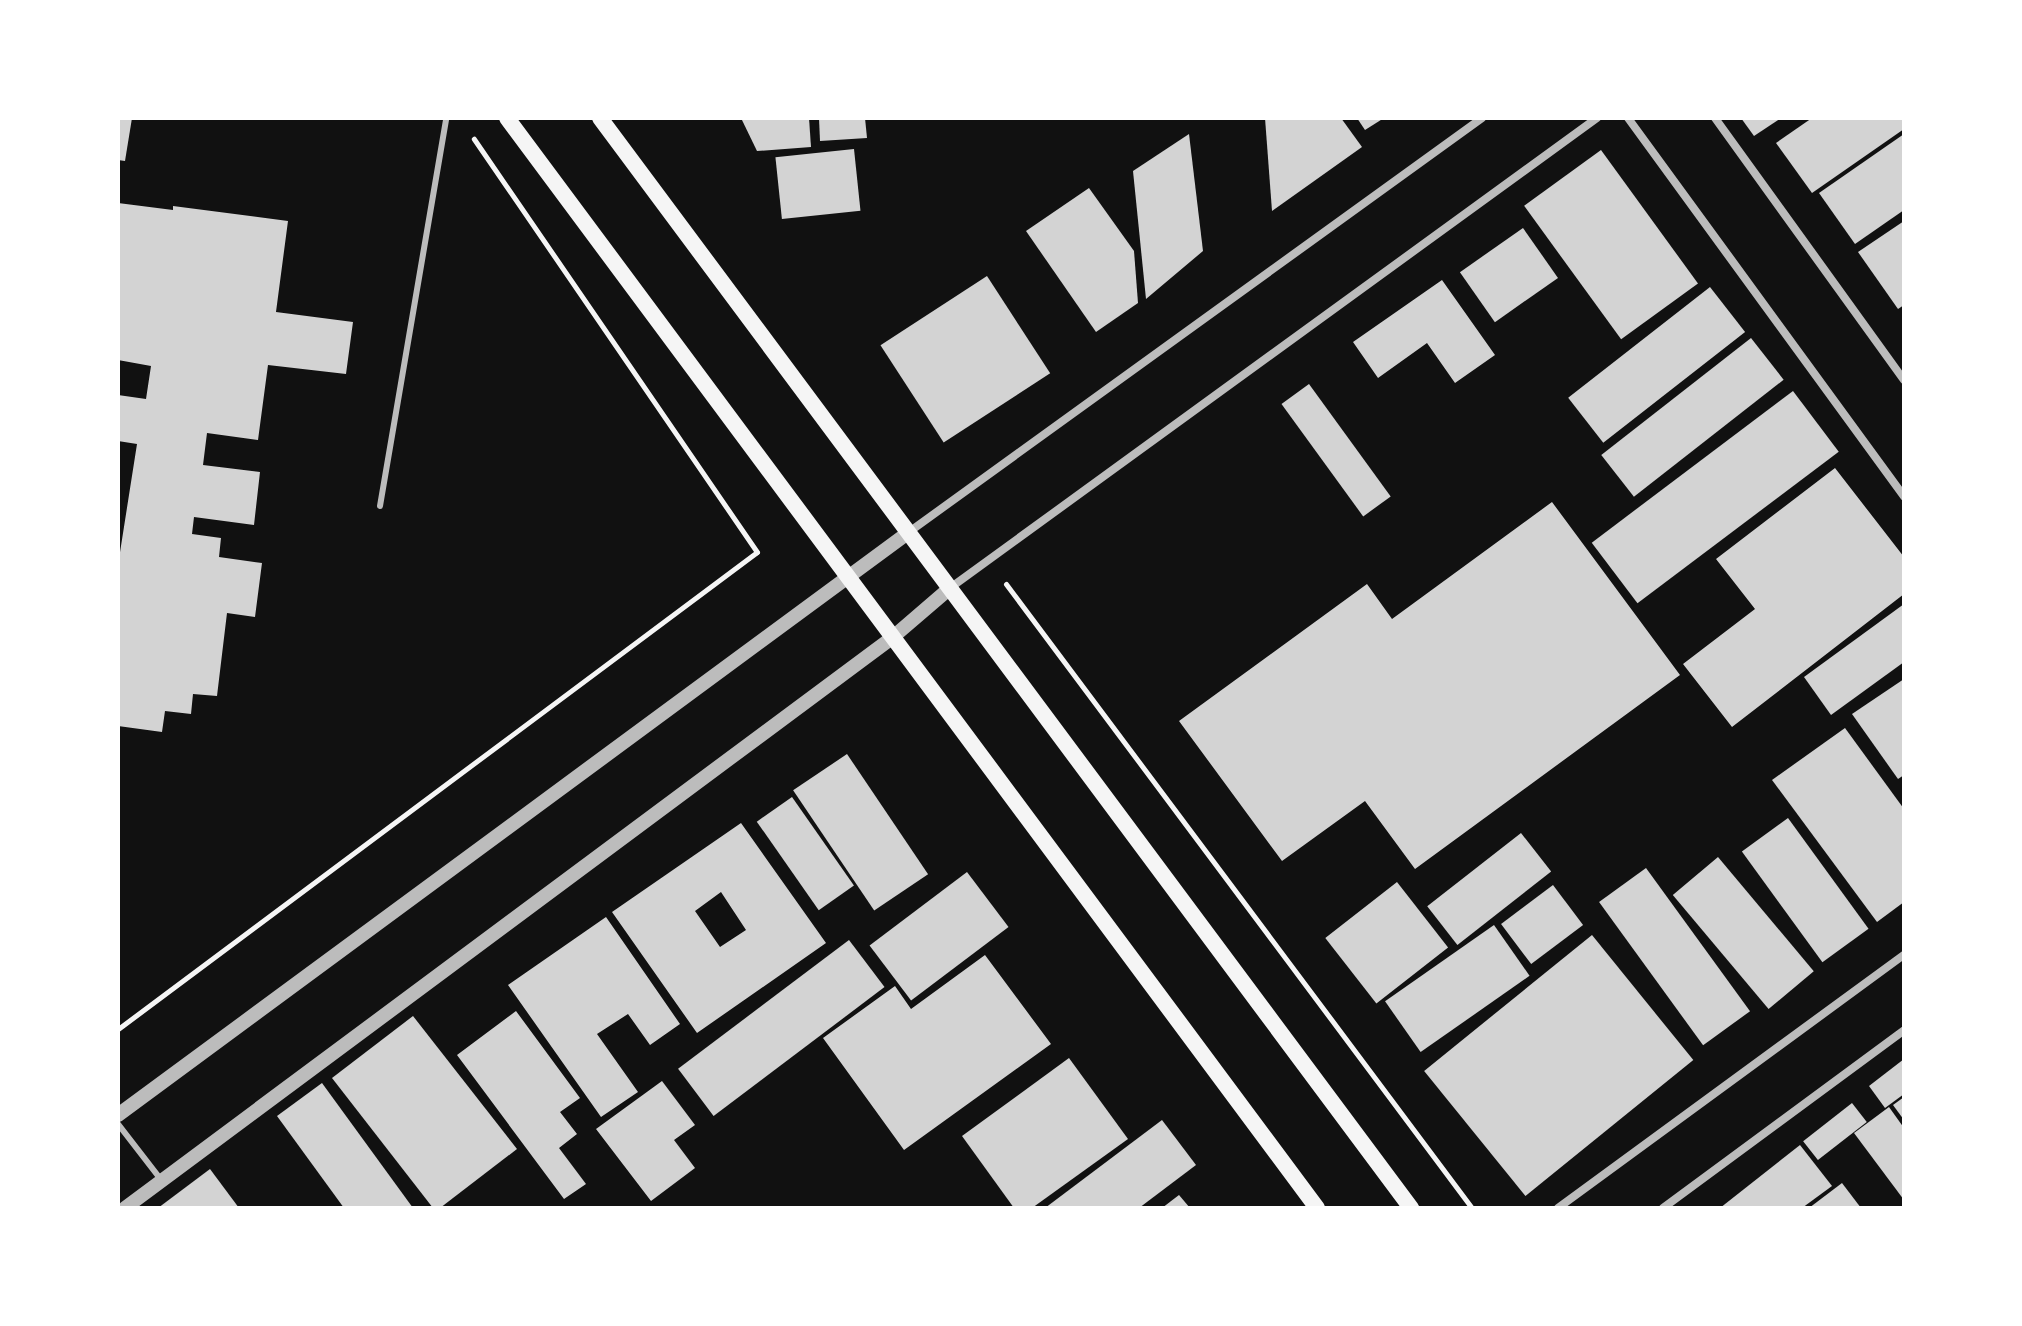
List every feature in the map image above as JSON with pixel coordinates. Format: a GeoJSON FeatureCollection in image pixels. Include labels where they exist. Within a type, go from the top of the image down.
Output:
{"type":"FeatureCollection","features":[{"type":"Feature","properties":{"kind":"main road"},"geometry":{"type":"LineString","coordinates":[[507,118],[1317,1208]]}},
{"type":"Feature","properties":{"kind":"main road"},"geometry":{"type":"LineString","coordinates":[[600,118],[1411,1208]]}},
{"type":"Feature","properties":{"kind":"street"},"geometry":{"type":"LineString","coordinates":[[118,1115],[814,600],[850,579],[909,532],[1482,118]]}},
{"type":"Feature","properties":{"kind":"street"},"geometry":{"type":"LineString","coordinates":[[125,1208],[893,637],[950,588],[1597,118]]}},
{"type":"Feature","properties":{"kind":"street"},"geometry":{"type":"LineString","coordinates":[[1628,118],[1904,497]]}},
{"type":"Feature","properties":{"kind":"street"},"geometry":{"type":"LineString","coordinates":[[1715,118],[1904,380]]}},
{"type":"Feature","properties":{"kind":"street"},"geometry":{"type":"LineString","coordinates":[[1558,1208],[1904,955]]}},
{"type":"Feature","properties":{"kind":"street"},"geometry":{"type":"LineString","coordinates":[[1663,1208],[1904,1030]]}},
{"type":"Feature","properties":{"kind":"lane"},"geometry":{"type":"LineString","coordinates":[[380,506],[446,118]]}},
{"type":"Feature","properties":{"kind":"lane"},"geometry":{"type":"LineString","coordinates":[[118,1124],[162,1181]]}},
{"type":"Feature","properties":{"kind":"path"},"geometry":{"type":"LineString","coordinates":[[118,1029],[757,552],[469,131]]}},
{"type":"Feature","properties":{"kind":"path"},"geometry":{"type":"LineString","coordinates":[[988,561],[1472,1208]]}},
{"type":"Feature","properties":{"kind":"building"},"geometry":{"type":"Polygon","coordinates":[[[118,118],[132,118],[125,161],[118,160],[118,118]]]}},
{"type":"Feature","properties":{"kind":"building"},"geometry":{"type":"Polygon","coordinates":[[[741,118],[809,118],[811,147],[757,151],[741,118]]]}},
{"type":"Feature","properties":{"kind":"building"},"geometry":{"type":"Polygon","coordinates":[[[819,118],[865,118],[867,138],[820,141],[819,118]]]}},
{"type":"Feature","properties":{"kind":"building"},"geometry":{"type":"Polygon","coordinates":[[[1265,118],[1341,118],[1362,147],[1272,211],[1265,118]]]}},
{"type":"Feature","properties":{"kind":"building"},"geometry":{"type":"Polygon","coordinates":[[[1357,118],[1384,118],[1365,130],[1357,118]]]}},
{"type":"Feature","properties":{"kind":"building"},"geometry":{"type":"Polygon","coordinates":[[[1741,118],[1781,118],[1754,136],[1741,118]]]}},
{"type":"Feature","properties":{"kind":"building"},"geometry":{"type":"Polygon","coordinates":[[[1812,118],[1904,118],[1904,129],[1812,193],[1776,143],[1812,118]]]}},
{"type":"Feature","properties":{"kind":"building"},"geometry":{"type":"Polygon","coordinates":[[[1189,134],[1203,251],[1146,299],[1133,171],[1189,134]]]}},
{"type":"Feature","properties":{"kind":"building"},"geometry":{"type":"Polygon","coordinates":[[[1904,134],[1904,210],[1855,244],[1819,193],[1904,134]]]}},
{"type":"Feature","properties":{"kind":"building"},"geometry":{"type":"Polygon","coordinates":[[[854,149],[860,211],[782,219],[775,157],[854,149]]]}},
{"type":"Feature","properties":{"kind":"building"},"geometry":{"type":"Polygon","coordinates":[[[1601,150],[1698,283],[1621,339],[1524,206],[1601,150]]]}},
{"type":"Feature","properties":{"kind":"building"},"geometry":{"type":"Polygon","coordinates":[[[1089,188],[1134,251],[1138,303],[1096,332],[1026,231],[1089,188]]]}},
{"type":"Feature","properties":{"kind":"building"},"geometry":{"type":"Polygon","coordinates":[[[118,203],[173,210],[173,206],[288,221],[276,312],[353,322],[346,374],[268,365],[258,440],[207,433],[203,465],[260,472],[254,525],[194,517],[192,534],[221,538],[219,557],[262,563],[255,617],[227,613],[217,696],[193,694],[191,714],[165,711],[162,732],[118,726],[118,565],[137,444],[118,441],[118,395],[146,399],[151,366],[118,360],[118,203]]]}},
{"type":"Feature","properties":{"kind":"building"},"geometry":{"type":"Polygon","coordinates":[[[1904,221],[1904,305],[1898,309],[1858,252],[1904,221]]]}},
{"type":"Feature","properties":{"kind":"building"},"geometry":{"type":"Polygon","coordinates":[[[1523,228],[1558,278],[1495,322],[1460,272],[1523,228]]]}},
{"type":"Feature","properties":{"kind":"building"},"geometry":{"type":"Polygon","coordinates":[[[987,276],[1050,373],[944,442],[880,345],[987,276]]]}},
{"type":"Feature","properties":{"kind":"building"},"geometry":{"type":"Polygon","coordinates":[[[1442,280],[1495,355],[1455,383],[1427,343],[1378,378],[1353,342],[1442,280]]]}},
{"type":"Feature","properties":{"kind":"building"},"geometry":{"type":"Polygon","coordinates":[[[1710,287],[1745,332],[1603,443],[1568,398],[1710,287]]]}},
{"type":"Feature","properties":{"kind":"building"},"geometry":{"type":"Polygon","coordinates":[[[1751,338],[1784,380],[1634,497],[1601,455],[1751,338]]]}},
{"type":"Feature","properties":{"kind":"building"},"geometry":{"type":"Polygon","coordinates":[[[1309,384],[1391,496],[1363,516],[1281,404],[1309,384]]]}},
{"type":"Feature","properties":{"kind":"building"},"geometry":{"type":"Polygon","coordinates":[[[1793,391],[1839,452],[1637,603],[1592,543],[1793,391]]]}},
{"type":"Feature","properties":{"kind":"building"},"geometry":{"type":"Polygon","coordinates":[[[1835,468],[1904,557],[1904,594],[1732,727],[1683,664],[1755,609],[1716,559],[1835,468]]]}},
{"type":"Feature","properties":{"kind":"building"},"geometry":{"type":"Polygon","coordinates":[[[1552,502],[1680,675],[1415,869],[1365,801],[1282,861],[1179,721],[1367,584],[1392,619],[1552,502]]]}},
{"type":"Feature","properties":{"kind":"building"},"geometry":{"type":"Polygon","coordinates":[[[1904,604],[1904,662],[1831,715],[1804,677],[1904,604]]]}},
{"type":"Feature","properties":{"kind":"building"},"geometry":{"type":"Polygon","coordinates":[[[1904,679],[1904,775],[1898,779],[1852,714],[1904,679]]]}},
{"type":"Feature","properties":{"kind":"building"},"geometry":{"type":"Polygon","coordinates":[[[1845,728],[1904,809],[1904,902],[1877,922],[1772,780],[1845,728]]]}},
{"type":"Feature","properties":{"kind":"building"},"geometry":{"type":"Polygon","coordinates":[[[847,754],[928,874],[874,911],[793,790],[847,754]]]}},
{"type":"Feature","properties":{"kind":"building"},"geometry":{"type":"Polygon","coordinates":[[[792,797],[854,885],[819,910],[757,822],[792,797]]]}},
{"type":"Feature","properties":{"kind":"building"},"geometry":{"type":"Polygon","coordinates":[[[1788,818],[1869,929],[1822,962],[1742,852],[1788,818]]]}},
{"type":"Feature","properties":{"kind":"building"},"geometry":{"type":"Polygon","coordinates":[[[741,823],[826,943],[697,1033],[612,912],[741,823]],[[721,892],[695,911],[720,947],[746,930],[721,892]]]}},
{"type":"Feature","properties":{"kind":"building"},"geometry":{"type":"Polygon","coordinates":[[[1521,833],[1551,872],[1457,945],[1427,906],[1521,833]]]}},
{"type":"Feature","properties":{"kind":"building"},"geometry":{"type":"Polygon","coordinates":[[[1718,857],[1814,971],[1769,1009],[1673,895],[1718,857]]]}},
{"type":"Feature","properties":{"kind":"building"},"geometry":{"type":"Polygon","coordinates":[[[1646,868],[1750,1011],[1703,1045],[1599,902],[1646,868]]]}},
{"type":"Feature","properties":{"kind":"building"},"geometry":{"type":"Polygon","coordinates":[[[967,872],[1009,927],[911,1001],[870,945],[967,872]]]}},
{"type":"Feature","properties":{"kind":"building"},"geometry":{"type":"Polygon","coordinates":[[[1397,882],[1448,947],[1376,1003],[1325,938],[1397,882]]]}},
{"type":"Feature","properties":{"kind":"building"},"geometry":{"type":"Polygon","coordinates":[[[1553,885],[1583,925],[1531,964],[1501,924],[1553,885]]]}},
{"type":"Feature","properties":{"kind":"building"},"geometry":{"type":"Polygon","coordinates":[[[606,917],[680,1024],[650,1045],[628,1014],[597,1034],[638,1092],[601,1117],[508,985],[606,917]]]}},
{"type":"Feature","properties":{"kind":"building"},"geometry":{"type":"Polygon","coordinates":[[[1494,925],[1530,976],[1421,1052],[1385,1001],[1494,925]]]}},
{"type":"Feature","properties":{"kind":"building"},"geometry":{"type":"Polygon","coordinates":[[[1592,935],[1693,1060],[1525,1196],[1424,1071],[1592,935]]]}},
{"type":"Feature","properties":{"kind":"building"},"geometry":{"type":"Polygon","coordinates":[[[849,940],[885,987],[714,1116],[678,1069],[849,940]]]}},
{"type":"Feature","properties":{"kind":"building"},"geometry":{"type":"Polygon","coordinates":[[[985,955],[1051,1044],[904,1150],[823,1038],[895,986],[911,1009],[985,955]]]}},
{"type":"Feature","properties":{"kind":"building"},"geometry":{"type":"Polygon","coordinates":[[[516,1011],[580,1098],[560,1112],[577,1134],[559,1148],[586,1184],[564,1199],[457,1055],[516,1011]]]}},
{"type":"Feature","properties":{"kind":"building"},"geometry":{"type":"Polygon","coordinates":[[[413,1016],[517,1149],[440,1208],[433,1208],[332,1078],[413,1016]]]}},
{"type":"Feature","properties":{"kind":"building"},"geometry":{"type":"Polygon","coordinates":[[[1069,1058],[1128,1139],[1032,1208],[1014,1208],[962,1136],[1069,1058]]]}},
{"type":"Feature","properties":{"kind":"building"},"geometry":{"type":"Polygon","coordinates":[[[1904,1059],[1904,1094],[1885,1108],[1869,1086],[1904,1059]]]}},
{"type":"Feature","properties":{"kind":"building"},"geometry":{"type":"Polygon","coordinates":[[[662,1081],[695,1125],[674,1140],[695,1168],[651,1201],[596,1129],[662,1081]]]}},
{"type":"Feature","properties":{"kind":"building"},"geometry":{"type":"Polygon","coordinates":[[[322,1083],[413,1208],[344,1208],[277,1116],[322,1083]]]}},
{"type":"Feature","properties":{"kind":"building"},"geometry":{"type":"Polygon","coordinates":[[[1904,1097],[1904,1120],[1893,1105],[1904,1097]]]}},
{"type":"Feature","properties":{"kind":"building"},"geometry":{"type":"Polygon","coordinates":[[[1852,1103],[1867,1122],[1818,1160],[1803,1141],[1852,1103]]]}},
{"type":"Feature","properties":{"kind":"building"},"geometry":{"type":"Polygon","coordinates":[[[1889,1107],[1904,1128],[1904,1200],[1854,1133],[1889,1107]]]}},
{"type":"Feature","properties":{"kind":"building"},"geometry":{"type":"Polygon","coordinates":[[[1162,1120],[1196,1165],[1139,1208],[1045,1208],[1162,1120]]]}},
{"type":"Feature","properties":{"kind":"building"},"geometry":{"type":"Polygon","coordinates":[[[1800,1145],[1832,1186],[1802,1208],[1720,1208],[1800,1145]]]}},
{"type":"Feature","properties":{"kind":"building"},"geometry":{"type":"Polygon","coordinates":[[[210,1169],[239,1208],[158,1208],[210,1169]]]}},
{"type":"Feature","properties":{"kind":"building"},"geometry":{"type":"Polygon","coordinates":[[[1842,1183],[1861,1208],[1809,1208],[1842,1183]]]}},
{"type":"Feature","properties":{"kind":"building"},"geometry":{"type":"Polygon","coordinates":[[[1179,1195],[1190,1208],[1162,1208],[1179,1195]]]}}]}
